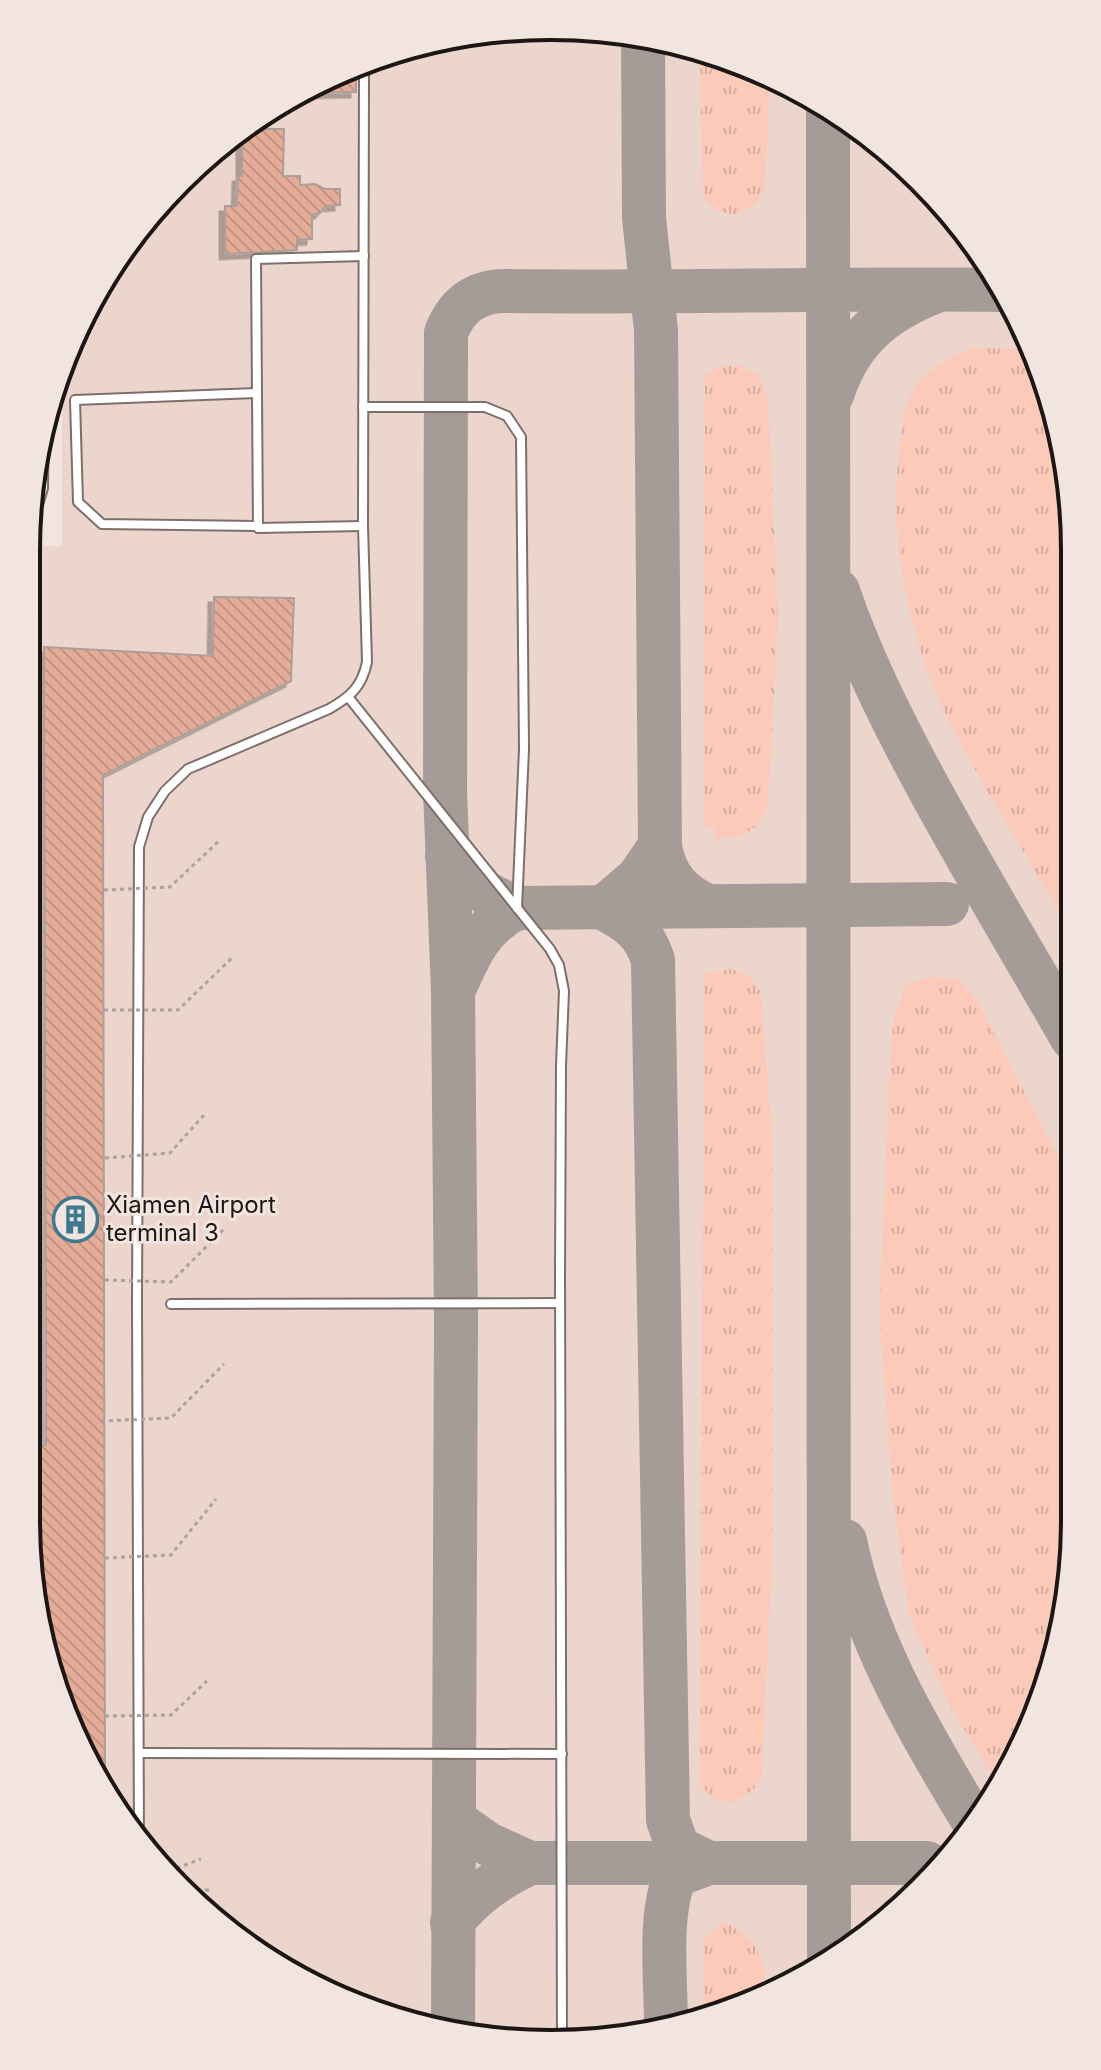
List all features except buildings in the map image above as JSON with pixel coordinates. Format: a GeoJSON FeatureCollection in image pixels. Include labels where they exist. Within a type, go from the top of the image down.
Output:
{"type":"FeatureCollection","features":[{"type":"Feature","properties":{"kind":"lane"},"geometry":{"type":"LineString","coordinates":[[139,1821],[139,847],[148,817],[165,791],[188,769],[349,698],[363,680],[367,662],[363,526],[364,76]]}},
{"type":"Feature","properties":{"kind":"lane"},"geometry":{"type":"LineString","coordinates":[[258,526],[256,259],[364,256]]}},
{"type":"Feature","properties":{"kind":"lane"},"geometry":{"type":"LineString","coordinates":[[257,393],[75,400],[78,502],[102,524],[363,526]]}},
{"type":"Feature","properties":{"kind":"lane"},"geometry":{"type":"LineString","coordinates":[[363,407],[485,407],[507,416],[521,437],[524,734],[517,908]]}},
{"type":"Feature","properties":{"kind":"lane"},"geometry":{"type":"LineString","coordinates":[[349,698],[550,949],[559,965],[564,991],[560,1303],[562,2030]]}},
{"type":"Feature","properties":{"kind":"lane"},"geometry":{"type":"LineString","coordinates":[[171,1304],[560,1303]]}},
{"type":"Feature","properties":{"kind":"lane"},"geometry":{"type":"LineString","coordinates":[[139,1753],[562,1754]]}},
{"type":"Feature","properties":{"kind":"path"},"geometry":{"type":"LineString","coordinates":[[104,890],[170,887],[220,840]]}},
{"type":"Feature","properties":{"kind":"path"},"geometry":{"type":"LineString","coordinates":[[104,1010],[178,1010],[233,957]]}},
{"type":"Feature","properties":{"kind":"path"},"geometry":{"type":"LineString","coordinates":[[105,1158],[170,1153],[204,1115]]}},
{"type":"Feature","properties":{"kind":"path"},"geometry":{"type":"LineString","coordinates":[[105,1280],[171,1282],[224,1229]]}},
{"type":"Feature","properties":{"kind":"path"},"geometry":{"type":"LineString","coordinates":[[101,1421],[171,1418],[224,1364]]}},
{"type":"Feature","properties":{"kind":"path"},"geometry":{"type":"LineString","coordinates":[[105,1558],[171,1555],[216,1499]]}},
{"type":"Feature","properties":{"kind":"path"},"geometry":{"type":"LineString","coordinates":[[105,1716],[171,1715],[207,1681]]}},
{"type":"Feature","properties":{"kind":"path"},"geometry":{"type":"LineString","coordinates":[[178,1868],[201,1859]]}},
{"type":"Feature","properties":{"kind":"path"},"geometry":{"type":"LineString","coordinates":[[200,1890],[211,1890]]}},
{"type":"Feature","properties":{"kind":"shaded area"},"geometry":{"type":"Polygon","coordinates":[[[584,41],[683,57],[746,79],[806,108],[861,145],[887,167],[956,240],[993,295],[1022,355],[1044,418],[1060,517],[1061,1520],[1057,1586],[1044,1652],[1034,1684],[1008,1745],[975,1803],[934,1856],[887,1903],[861,1925],[806,1962],[715,2003],[683,2013],[617,2026],[517,2029],[418,2013],[325,1977],[295,1962],[240,1925],[167,1856],[145,1830],[108,1775],[67,1684],[52,1627],[45,1445],[42,546],[62,546],[62,402],[79,355],[108,295],[145,240],[214,167],[267,126],[295,108],[355,79],[418,57],[484,44],[584,41]]]}},
{"type":"Feature","properties":{"kind":"green space"},"geometry":{"type":"Polygon","coordinates":[[[700,62],[769,90],[765,187],[756,203],[734,215],[716,210],[703,197],[700,62]]]}},
{"type":"Feature","properties":{"kind":"green space"},"geometry":{"type":"Polygon","coordinates":[[[971,348],[1019,349],[1044,418],[1051,451],[1057,484],[1061,550],[1061,915],[953,729],[927,668],[908,601],[901,566],[896,497],[903,423],[912,393],[921,380],[949,358],[971,348]]]}},
{"type":"Feature","properties":{"kind":"green space"},"geometry":{"type":"Polygon","coordinates":[[[719,366],[741,366],[760,376],[768,400],[778,620],[768,803],[759,822],[748,832],[714,839],[715,828],[704,826],[705,376],[719,366]]]}},
{"type":"Feature","properties":{"kind":"green space"},"geometry":{"type":"Polygon","coordinates":[[[729,969],[748,977],[761,994],[772,1136],[772,1554],[762,1774],[753,1790],[731,1803],[713,1798],[700,1785],[704,974],[729,969]]]}},
{"type":"Feature","properties":{"kind":"green space"},"geometry":{"type":"Polygon","coordinates":[[[932,977],[959,979],[978,1002],[1061,1162],[1061,1520],[1057,1586],[1044,1652],[1034,1684],[993,1776],[950,1706],[909,1615],[893,1497],[879,1314],[891,1043],[895,1012],[907,983],[932,977]]]}},
{"type":"Feature","properties":{"kind":"green space"},"geometry":{"type":"Polygon","coordinates":[[[724,1922],[736,1928],[758,1951],[765,1982],[703,2007],[703,1939],[724,1922]]]}},
{"type":"Feature","properties":{"kind":"taxiway"},"geometry":{"type":"LineString","coordinates":[[643,49],[644,218],[656,330],[660,846],[675,883],[689,896],[708,906]]}},
{"type":"Feature","properties":{"kind":"taxiway"},"geometry":{"type":"LineString","coordinates":[[828,122],[829,1947]]}},
{"type":"Feature","properties":{"kind":"taxiway"},"geometry":{"type":"LineString","coordinates":[[453,2020],[456,1320],[453,991],[445,791],[446,333],[467,303],[482,295],[501,291],[990,290]]}},
{"type":"Feature","properties":{"kind":"taxiway"},"geometry":{"type":"LineString","coordinates":[[832,395],[848,359],[870,331],[899,309],[934,292]]}},
{"type":"Feature","properties":{"kind":"taxiway"},"geometry":{"type":"LineString","coordinates":[[838,591],[867,666],[914,761],[1061,1019]]}},
{"type":"Feature","properties":{"kind":"taxiway"},"geometry":{"type":"LineString","coordinates":[[660,846],[638,878],[603,908],[634,928],[653,960],[668,1820],[678,1848],[709,1863]]}},
{"type":"Feature","properties":{"kind":"taxiway"},"geometry":{"type":"LineString","coordinates":[[447,856],[461,874],[478,888],[517,908],[495,923],[478,941],[455,987]]}},
{"type":"Feature","properties":{"kind":"taxiway"},"geometry":{"type":"LineString","coordinates":[[517,908],[947,904]]}},
{"type":"Feature","properties":{"kind":"taxiway"},"geometry":{"type":"LineString","coordinates":[[845,1541],[854,1579],[881,1651],[915,1720],[968,1813]]}},
{"type":"Feature","properties":{"kind":"taxiway"},"geometry":{"type":"LineString","coordinates":[[452,1923],[487,1888],[530,1863],[488,1844],[454,1820]]}},
{"type":"Feature","properties":{"kind":"taxiway"},"geometry":{"type":"LineString","coordinates":[[530,1863],[927,1863]]}},
{"type":"Feature","properties":{"kind":"taxiway"},"geometry":{"type":"LineString","coordinates":[[666,2017],[664,1947],[670,1890],[676,1875],[709,1863]]}},
{"type":"Feature","properties":{"kind":"place","name":"Xiamen Airport terminal 3"},"geometry":{"type":"Point","coordinates":[75,1219]}}]}
